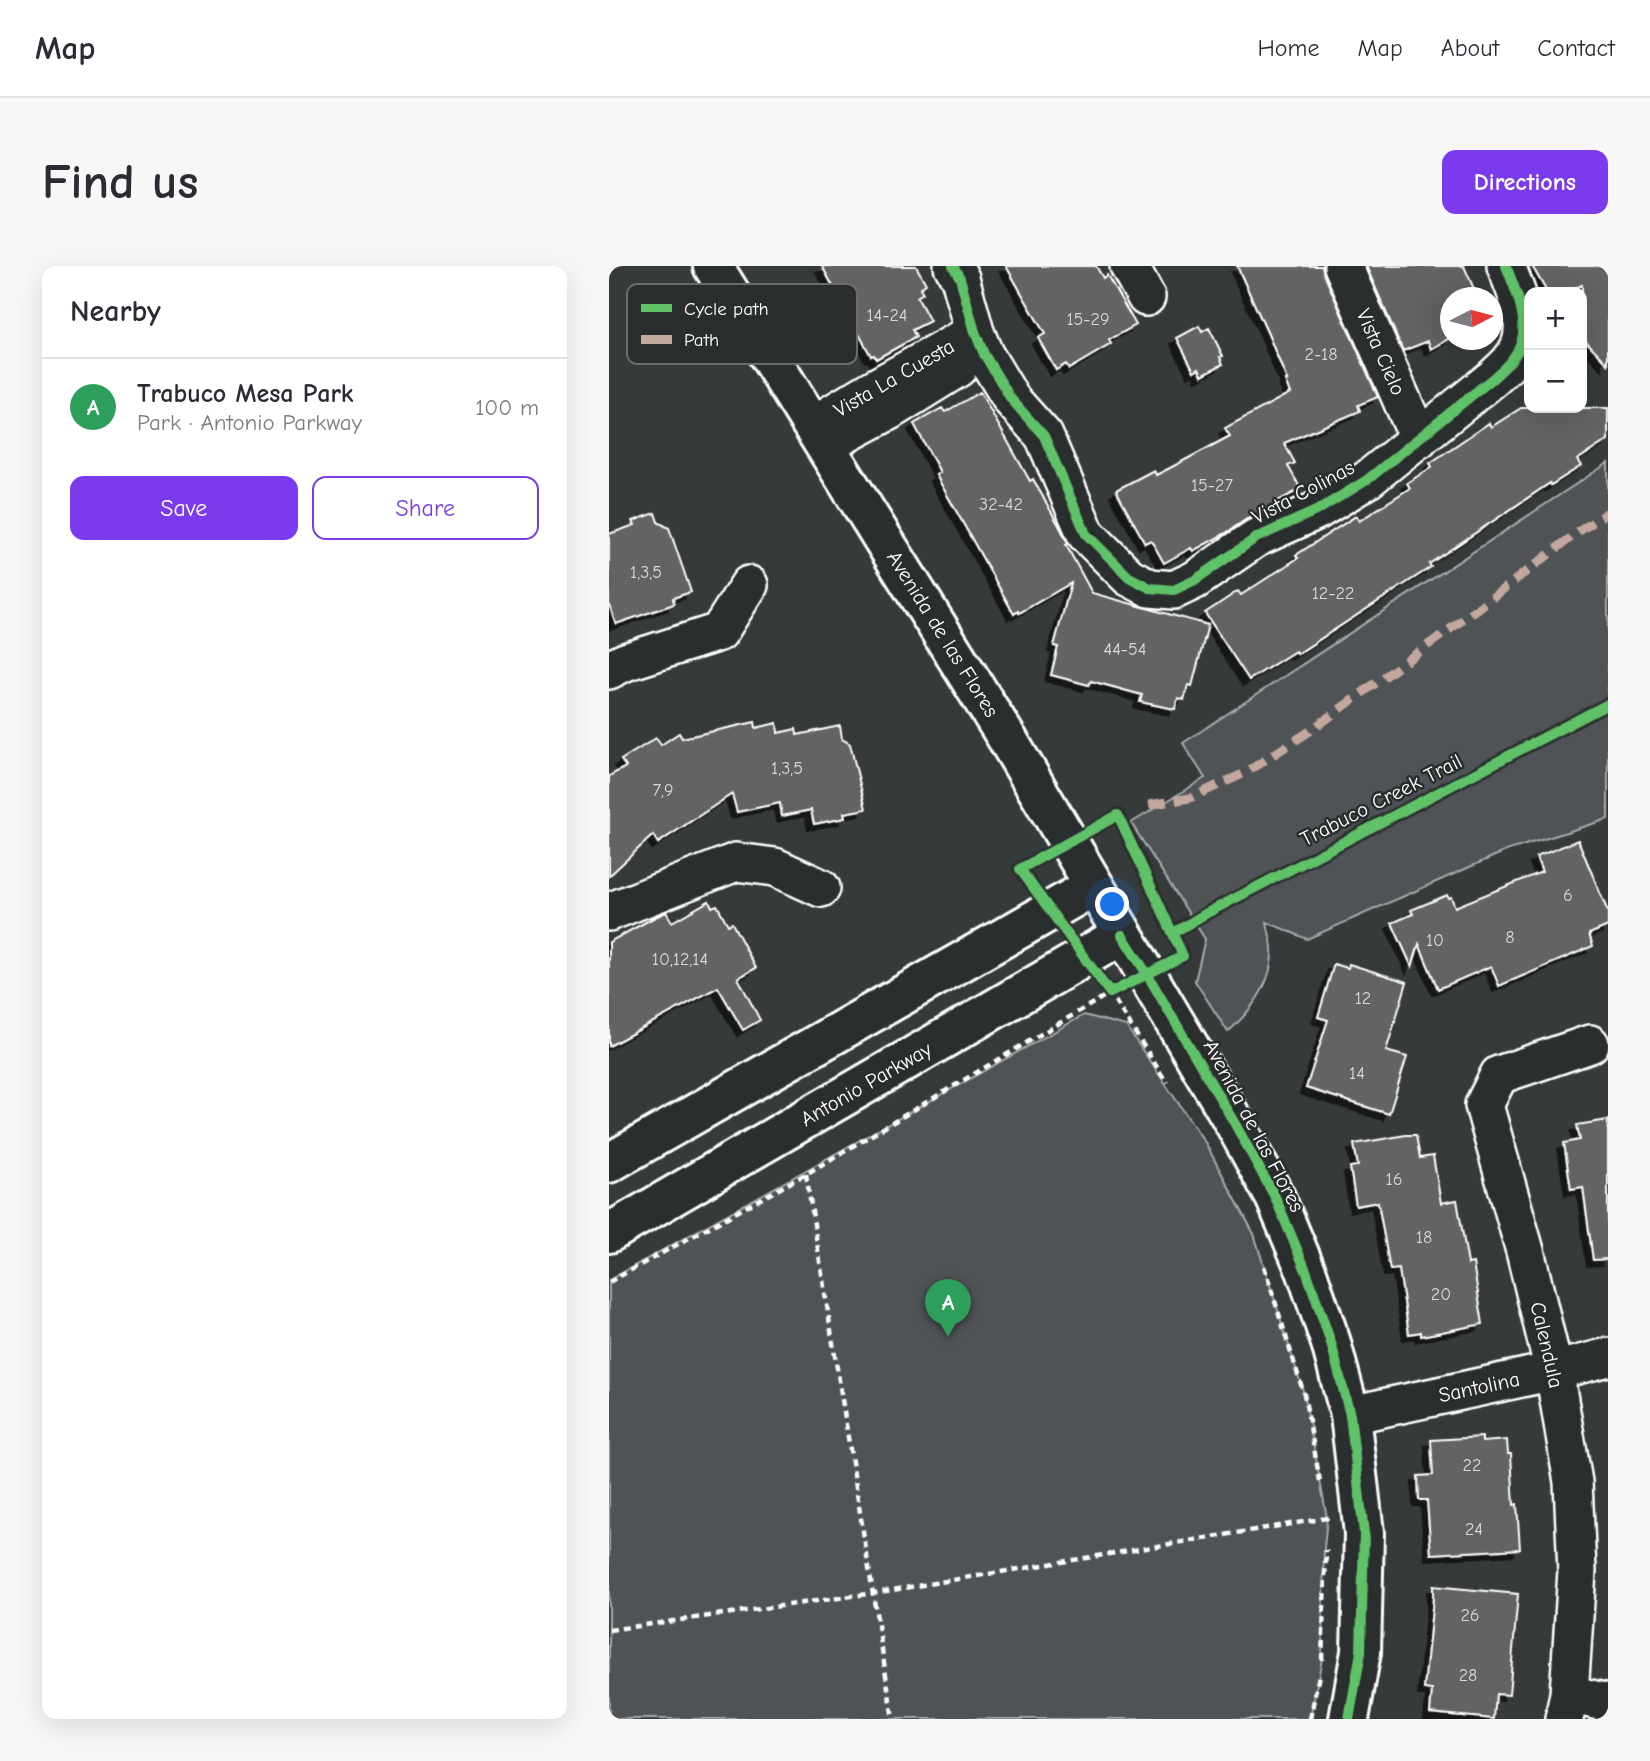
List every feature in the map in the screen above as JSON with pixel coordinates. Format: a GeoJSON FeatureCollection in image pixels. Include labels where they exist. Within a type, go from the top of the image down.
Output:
{"type":"FeatureCollection","features":[{"type":"Feature","properties":{"kind":"main road","name":"Avenida de las Flores"},"geometry":{"type":"LineString","coordinates":[[713,266],[724,284]]}},
{"type":"Feature","properties":{"kind":"main road","name":"Avenida de las Flores"},"geometry":{"type":"LineString","coordinates":[[774,364],[1001,730],[1235,1124],[1275,1198],[1307,1273],[1331,1343],[1350,1415],[1364,1534],[1361,1652],[1349,1719]]}},
{"type":"Feature","properties":{"kind":"main road"},"geometry":{"type":"LineString","coordinates":[[609,1163],[1094,886]]}},
{"type":"Feature","properties":{"kind":"main road","name":"Antonio Parkway"},"geometry":{"type":"LineString","coordinates":[[609,1233],[1122,935]]}},
{"type":"Feature","properties":{"kind":"street","name":"Vista La Cuesta"},"geometry":{"type":"LineString","coordinates":[[953,266],[960,278],[980,343],[1011,399],[1044,436],[1086,534],[1129,577],[1150,588]]}},
{"type":"Feature","properties":{"kind":"street","name":"Vista Cielo"},"geometry":{"type":"LineString","coordinates":[[1343,266],[1419,439]]}},
{"type":"Feature","properties":{"kind":"street","name":"Vista Colinas"},"geometry":{"type":"LineString","coordinates":[[1150,588],[1174,590],[1195,580],[1256,538],[1318,510],[1367,480],[1510,363],[1521,345],[1523,325],[1518,296],[1506,266]]}},
{"type":"Feature","properties":{"kind":"street","name":"Vista La Cuesta"},"geometry":{"type":"LineString","coordinates":[[819,435],[889,411],[952,371],[980,343]]}},
{"type":"Feature","properties":{"kind":"street"},"geometry":{"type":"LineString","coordinates":[[609,670],[625,662],[719,632],[749,585]]}},
{"type":"Feature","properties":{"kind":"street"},"geometry":{"type":"LineString","coordinates":[[609,912],[736,862],[775,867],[821,888]]}},
{"type":"Feature","properties":{"kind":"street","name":"Calendula"},"geometry":{"type":"LineString","coordinates":[[1566,1707],[1577,1571],[1573,1482],[1554,1371],[1525,1251],[1484,1105],[1499,1075],[1590,1044]]}},
{"type":"Feature","properties":{"kind":"street","name":"Santolina"},"geometry":{"type":"LineString","coordinates":[[1350,1415],[1608,1357]]}},
{"type":"Feature","properties":{"kind":"street"},"geometry":{"type":"LineString","coordinates":[[1566,1707],[1608,1703]]}},
{"type":"Feature","properties":{"kind":"path"},"geometry":{"type":"LineString","coordinates":[[1084,957],[1169,1086]]}},
{"type":"Feature","properties":{"kind":"path"},"geometry":{"type":"LineString","coordinates":[[609,1282],[806,1174],[1110,993],[1147,974]]}},
{"type":"Feature","properties":{"kind":"path"},"geometry":{"type":"LineString","coordinates":[[806,1174],[893,1719]]}},
{"type":"Feature","properties":{"kind":"path"},"geometry":{"type":"LineString","coordinates":[[1261,1258],[1304,1394],[1322,1493]]}},
{"type":"Feature","properties":{"kind":"path"},"geometry":{"type":"LineString","coordinates":[[609,1630],[874,1593],[1327,1518],[1325,1506]]}},
{"type":"Feature","properties":{"kind":"path"},"geometry":{"type":"LineString","coordinates":[[1310,1719],[1322,1659],[1326,1544]]}},
{"type":"Feature","properties":{"kind":"shaded area"},"geometry":{"type":"Polygon","coordinates":[[[1608,463],[1608,819],[1506,851],[1307,939],[1267,922],[1272,950],[1269,974],[1252,1006],[1228,1032],[1195,981],[1205,939],[1131,823],[1205,778],[1183,743],[1608,463]]]}},
{"type":"Feature","properties":{"kind":"shaded area"},"geometry":{"type":"Polygon","coordinates":[[[1084,1015],[1126,1026],[1206,1144],[1254,1234],[1304,1394],[1327,1518],[1322,1659],[1310,1719],[609,1719],[609,1280],[1084,1015]]]}},
{"type":"Feature","properties":{"kind":"building"},"geometry":{"type":"Polygon","coordinates":[[[822,266],[916,266],[926,284],[920,288],[923,293],[917,297],[930,321],[912,330],[916,337],[876,359],[874,355],[871,356],[857,330],[857,284],[832,284],[822,266]]]}},
{"type":"Feature","properties":{"kind":"building"},"geometry":{"type":"Polygon","coordinates":[[[1006,266],[1096,266],[1103,278],[1107,275],[1136,325],[1109,340],[1111,344],[1069,369],[1066,364],[1056,370],[1038,338],[1045,334],[1006,266]]]}},
{"type":"Feature","properties":{"kind":"building"},"geometry":{"type":"Polygon","coordinates":[[[1237,266],[1322,266],[1378,397],[1358,405],[1360,411],[1284,443],[1295,463],[1288,466],[1301,489],[1274,503],[1276,506],[1247,519],[1193,551],[1191,548],[1164,563],[1151,540],[1145,543],[1116,490],[1154,470],[1156,475],[1230,436],[1225,428],[1290,393],[1268,334],[1237,266]]]}},
{"type":"Feature","properties":{"kind":"building"},"geometry":{"type":"Polygon","coordinates":[[[1366,266],[1464,266],[1473,287],[1440,287],[1440,344],[1431,349],[1428,341],[1403,351],[1366,266]]]}},
{"type":"Feature","properties":{"kind":"building"},"geometry":{"type":"Polygon","coordinates":[[[1532,266],[1608,266],[1608,364],[1587,342],[1587,287],[1544,287],[1532,266]]]}},
{"type":"Feature","properties":{"kind":"building"},"geometry":{"type":"Polygon","coordinates":[[[1199,326],[1202,332],[1209,328],[1223,356],[1220,357],[1223,364],[1202,375],[1199,368],[1194,371],[1177,338],[1199,326]]]}},
{"type":"Feature","properties":{"kind":"building"},"geometry":{"type":"Polygon","coordinates":[[[980,392],[1030,481],[1033,479],[1061,529],[1068,544],[1066,545],[1092,593],[1208,625],[1192,686],[1188,685],[1184,700],[1178,698],[1175,709],[1140,702],[1142,695],[1091,681],[1089,685],[1051,675],[1058,647],[1054,646],[1071,583],[1014,614],[936,475],[940,472],[914,424],[942,408],[945,412],[980,392]]]}},
{"type":"Feature","properties":{"kind":"building"},"geometry":{"type":"Polygon","coordinates":[[[1521,408],[1524,408],[1524,413],[1587,413],[1587,408],[1608,408],[1608,440],[1577,460],[1581,466],[1551,485],[1550,483],[1429,564],[1431,567],[1297,654],[1295,651],[1249,680],[1205,613],[1238,591],[1241,595],[1356,516],[1359,521],[1410,488],[1407,483],[1432,467],[1430,463],[1489,423],[1491,427],[1521,408]]]}},
{"type":"Feature","properties":{"kind":"building"},"geometry":{"type":"Polygon","coordinates":[[[655,513],[658,522],[669,528],[691,592],[673,598],[674,604],[616,624],[609,604],[609,534],[635,525],[633,521],[655,513]]]}},
{"type":"Feature","properties":{"kind":"building"},"geometry":{"type":"Polygon","coordinates":[[[755,722],[756,728],[777,723],[778,733],[796,729],[797,735],[840,726],[842,739],[850,744],[866,809],[844,813],[845,818],[814,824],[811,810],[782,816],[780,803],[737,812],[732,794],[658,843],[653,835],[609,876],[609,776],[626,767],[621,760],[656,738],[661,745],[679,733],[682,738],[755,722]]]}},
{"type":"Feature","properties":{"kind":"building"},"geometry":{"type":"Polygon","coordinates":[[[1578,840],[1608,912],[1608,926],[1589,934],[1593,946],[1499,986],[1491,966],[1438,989],[1419,944],[1412,967],[1392,923],[1413,914],[1411,910],[1447,895],[1448,898],[1451,897],[1455,907],[1542,872],[1536,857],[1578,840]]]}},
{"type":"Feature","properties":{"kind":"building"},"geometry":{"type":"Polygon","coordinates":[[[709,901],[712,907],[717,905],[728,925],[732,923],[756,968],[738,978],[760,1020],[743,1030],[718,987],[609,1046],[609,942],[666,912],[672,922],[709,901]]]}},
{"type":"Feature","properties":{"kind":"building"},"geometry":{"type":"Polygon","coordinates":[[[1334,964],[1348,968],[1349,964],[1407,982],[1386,1051],[1407,1057],[1389,1114],[1306,1088],[1328,1020],[1318,1017],[1334,964]]]}},
{"type":"Feature","properties":{"kind":"building"},"geometry":{"type":"Polygon","coordinates":[[[1608,1120],[1608,1259],[1593,1260],[1583,1187],[1571,1189],[1564,1143],[1580,1140],[1577,1125],[1608,1120]]]}},
{"type":"Feature","properties":{"kind":"building"},"geometry":{"type":"Polygon","coordinates":[[[1416,1135],[1420,1158],[1433,1156],[1441,1203],[1457,1200],[1468,1264],[1473,1263],[1483,1324],[1421,1336],[1421,1332],[1409,1334],[1399,1269],[1390,1270],[1378,1202],[1356,1206],[1350,1167],[1358,1166],[1354,1144],[1416,1135]]]}},
{"type":"Feature","properties":{"kind":"building"},"geometry":{"type":"Polygon","coordinates":[[[1482,1437],[1482,1442],[1507,1440],[1508,1454],[1511,1454],[1514,1505],[1517,1504],[1520,1549],[1431,1554],[1427,1500],[1419,1500],[1418,1476],[1433,1475],[1431,1440],[1482,1437]]]}},
{"type":"Feature","properties":{"kind":"building"},"geometry":{"type":"Polygon","coordinates":[[[1433,1586],[1518,1594],[1509,1695],[1496,1694],[1494,1719],[1430,1713],[1432,1690],[1424,1689],[1433,1586]]]}},
{"type":"Feature","properties":{"kind":"marked path"},"geometry":{"type":"LineString","coordinates":[[1149,805],[1190,798],[1245,773],[1310,731],[1608,512]]}},
{"type":"Feature","properties":{"kind":"cycle path"},"geometry":{"type":"LineString","coordinates":[[953,266],[960,278],[984,354],[1011,399],[1044,436],[1086,534],[1129,577],[1150,588],[1174,590],[1195,580],[1256,538],[1318,510],[1367,480],[1504,368],[1515,356],[1523,336],[1520,305],[1506,266]]}},
{"type":"Feature","properties":{"kind":"cycle path","name":"Trabuco Creek Trail"},"geometry":{"type":"LineString","coordinates":[[1173,933],[1608,704]]}},
{"type":"Feature","properties":{"kind":"cycle path"},"geometry":{"type":"LineString","coordinates":[[1118,815],[1183,956],[1110,993],[1020,869],[1118,815]]}},
{"type":"Feature","properties":{"kind":"cycle path"},"geometry":{"type":"LineString","coordinates":[[1122,935],[1235,1124],[1275,1197],[1307,1273],[1331,1343],[1350,1415],[1364,1533],[1361,1652],[1349,1719]]}},
{"type":"Feature","properties":{"kind":"place","name":"Trabuco Mesa Park"},"geometry":{"type":"Point","coordinates":[948,1337]}}]}
